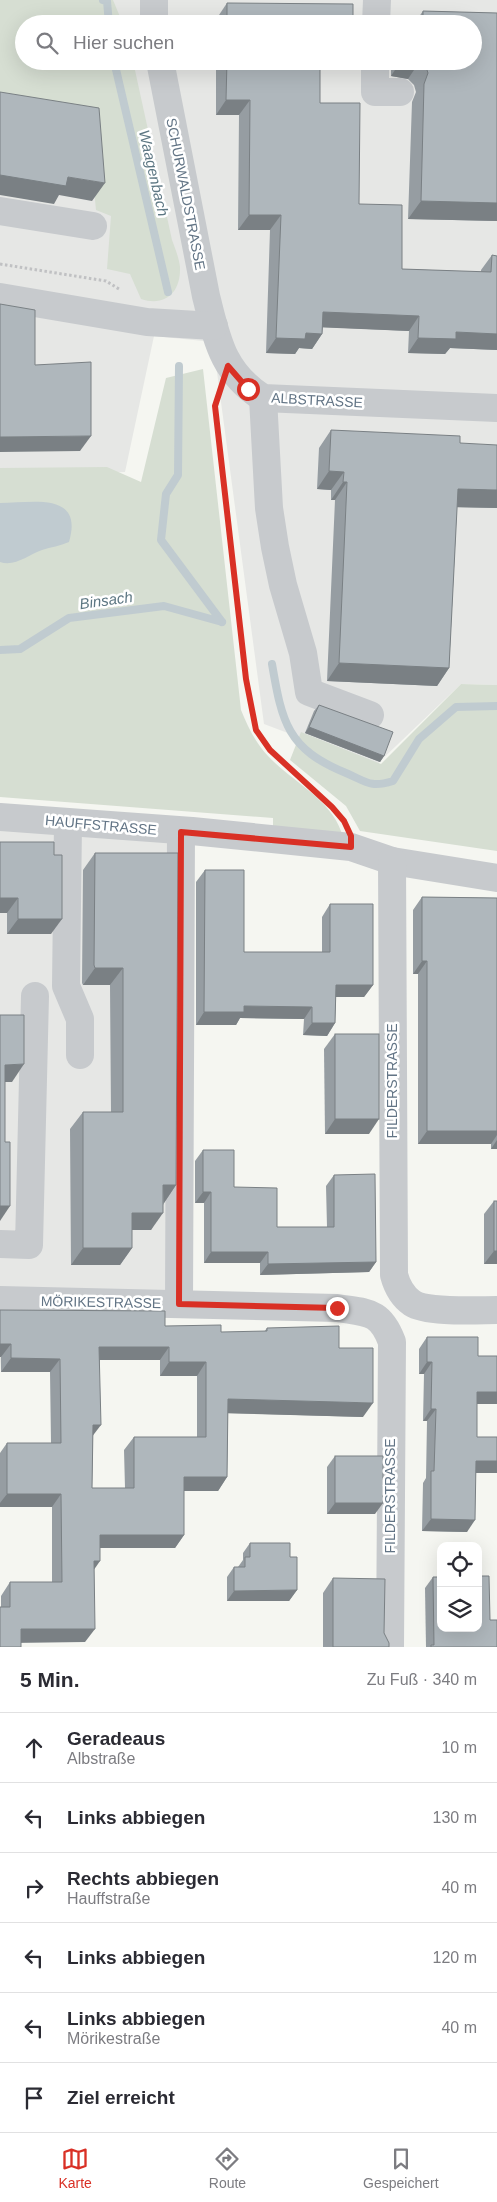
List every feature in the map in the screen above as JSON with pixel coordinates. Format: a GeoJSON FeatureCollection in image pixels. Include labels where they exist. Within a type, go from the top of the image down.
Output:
{"type":"FeatureCollection","features":[{"type":"Feature","properties":{"kind":"street"},"geometry":{"type":"LineString","coordinates":[[154,0],[154,15]]}},
{"type":"Feature","properties":{"kind":"street"},"geometry":{"type":"LineString","coordinates":[[376,0],[376,15]]}},
{"type":"Feature","properties":{"kind":"street","name":"SCHURWALDSTRASSE"},"geometry":{"type":"LineString","coordinates":[[162,70],[206,296],[214,326]]}},
{"type":"Feature","properties":{"kind":"street"},"geometry":{"type":"LineString","coordinates":[[375,70],[375,92],[400,92]]}},
{"type":"Feature","properties":{"kind":"street"},"geometry":{"type":"LineString","coordinates":[[0,211],[93,226]]}},
{"type":"Feature","properties":{"kind":"street"},"geometry":{"type":"LineString","coordinates":[[0,297],[147,322],[214,326]]}},
{"type":"Feature","properties":{"kind":"street","name":"ALBSTRASSE"},"geometry":{"type":"LineString","coordinates":[[214,326],[228,366],[248,389],[263,398],[497,408]]}},
{"type":"Feature","properties":{"kind":"street"},"geometry":{"type":"LineString","coordinates":[[263,398],[269,508],[283,585],[303,653],[308,692],[370,715]]}},
{"type":"Feature","properties":{"kind":"street","name":"HAUFFSTRASSE"},"geometry":{"type":"LineString","coordinates":[[0,817],[351,847],[392,861],[497,878]]}},
{"type":"Feature","properties":{"kind":"street"},"geometry":{"type":"LineString","coordinates":[[68,823],[66,986],[80,1019],[80,1055]]}},
{"type":"Feature","properties":{"kind":"street"},"geometry":{"type":"LineString","coordinates":[[179,1304],[181,832]]}},
{"type":"Feature","properties":{"kind":"street","name":"FILDERSTRASSE"},"geometry":{"type":"LineString","coordinates":[[392,861],[394,1274],[398,1288],[413,1304],[425,1308],[497,1310]]}},
{"type":"Feature","properties":{"kind":"street"},"geometry":{"type":"LineString","coordinates":[[0,1244],[29,1245],[35,996]]}},
{"type":"Feature","properties":{"kind":"street","name":"MÖRIKESTRASSE"},"geometry":{"type":"LineString","coordinates":[[0,1300],[337,1308],[368,1313],[379,1319]]}},
{"type":"Feature","properties":{"kind":"street","name":"FILDERSTRASSE"},"geometry":{"type":"LineString","coordinates":[[379,1319],[386,1327],[392,1342],[390,1647]]}},
{"type":"Feature","properties":{"kind":"path"},"geometry":{"type":"LineString","coordinates":[[228,366],[215,406],[246,679],[256,730],[270,750],[332,807],[344,821],[351,836],[351,847]]}},
{"type":"Feature","properties":{"kind":"shaded area"},"geometry":{"type":"Polygon","coordinates":[[[0,0],[497,0],[497,685],[461,684],[375,766],[264,724],[213,342],[154,336],[125,472],[0,477],[0,0]]]}},
{"type":"Feature","properties":{"kind":"shaded area"},"geometry":{"type":"Polygon","coordinates":[[[0,0],[113,0],[119,15],[15,15],[15,70],[135,70],[172,240],[180,267],[178,284],[170,295],[158,301],[141,299],[130,274],[107,269],[111,216],[96,210],[87,118],[0,104],[0,0]]]}},
{"type":"Feature","properties":{"kind":"shaded area"},"geometry":{"type":"Polygon","coordinates":[[[203,369],[241,710],[252,734],[263,751],[322,803],[331,813],[343,838],[273,830],[273,818],[0,797],[0,468],[107,467],[141,482],[166,378],[203,369]]]}},
{"type":"Feature","properties":{"kind":"shaded area"},"geometry":{"type":"Polygon","coordinates":[[[40,502],[52,503],[62,507],[69,514],[72,526],[69,542],[42,550],[16,562],[0,562],[0,503],[40,502]]]}},
{"type":"Feature","properties":{"kind":"shaded area"},"geometry":{"type":"Polygon","coordinates":[[[461,684],[497,685],[497,851],[360,831],[346,806],[290,760],[301,732],[381,764],[461,684]]]}},
{"type":"Feature","properties":{"kind":"shaded area"},"geometry":{"type":"Polygon","coordinates":[[[0,817],[181,831],[179,1304],[0,1300],[0,817]]]}},
{"type":"Feature","properties":{"kind":"building"},"geometry":{"type":"Polygon","coordinates":[[[227,3],[353,4],[353,15],[227,15],[227,3]]]}},
{"type":"Feature","properties":{"kind":"building"},"geometry":{"type":"Polygon","coordinates":[[[423,11],[497,13],[497,203],[421,201],[424,84],[428,73],[427,70],[482,70],[482,15],[423,15],[423,11]]]}},
{"type":"Feature","properties":{"kind":"building"},"geometry":{"type":"Polygon","coordinates":[[[227,70],[320,70],[320,103],[360,103],[359,204],[402,205],[402,269],[491,272],[492,255],[497,256],[497,334],[456,332],[456,339],[418,338],[419,316],[323,312],[322,334],[306,333],[305,339],[276,338],[281,215],[249,215],[250,100],[226,100],[227,70]]]}},
{"type":"Feature","properties":{"kind":"building"},"geometry":{"type":"Polygon","coordinates":[[[0,92],[99,108],[105,183],[68,177],[66,186],[0,175],[0,92]]]}},
{"type":"Feature","properties":{"kind":"building"},"geometry":{"type":"Polygon","coordinates":[[[0,304],[35,310],[35,365],[91,362],[91,436],[0,437],[0,304]]]}},
{"type":"Feature","properties":{"kind":"building"},"geometry":{"type":"Polygon","coordinates":[[[331,430],[460,436],[460,443],[497,445],[497,490],[458,489],[449,668],[339,663],[347,482],[343,482],[344,472],[329,471],[331,430]]]}},
{"type":"Feature","properties":{"kind":"building"},"geometry":{"type":"Polygon","coordinates":[[[319,705],[393,732],[384,756],[309,727],[319,705]]]}},
{"type":"Feature","properties":{"kind":"building"},"geometry":{"type":"Polygon","coordinates":[[[0,842],[54,842],[54,855],[62,855],[62,919],[18,919],[18,898],[0,898],[0,842]]]}},
{"type":"Feature","properties":{"kind":"building"},"geometry":{"type":"Polygon","coordinates":[[[95,853],[178,853],[176,1185],[163,1185],[163,1213],[132,1213],[132,1248],[83,1248],[83,1112],[123,1112],[123,968],[95,968],[94,965],[95,853]]]}},
{"type":"Feature","properties":{"kind":"building"},"geometry":{"type":"Polygon","coordinates":[[[205,870],[244,870],[244,952],[330,952],[330,904],[373,904],[373,985],[336,985],[335,1023],[312,1023],[312,1007],[244,1006],[244,1012],[204,1012],[205,870]]]}},
{"type":"Feature","properties":{"kind":"building"},"geometry":{"type":"Polygon","coordinates":[[[422,897],[497,898],[497,1131],[427,1131],[427,961],[422,961],[422,897]]]}},
{"type":"Feature","properties":{"kind":"building"},"geometry":{"type":"Polygon","coordinates":[[[0,1015],[24,1015],[24,1064],[5,1065],[5,1142],[10,1142],[10,1206],[0,1206],[0,1015]]]}},
{"type":"Feature","properties":{"kind":"building"},"geometry":{"type":"Polygon","coordinates":[[[335,1034],[379,1034],[379,1119],[335,1119],[335,1034]]]}},
{"type":"Feature","properties":{"kind":"building"},"geometry":{"type":"Polygon","coordinates":[[[203,1150],[234,1150],[234,1187],[277,1188],[277,1227],[334,1227],[334,1175],[375,1174],[376,1262],[268,1264],[268,1252],[211,1252],[211,1192],[203,1192],[203,1150]]]}},
{"type":"Feature","properties":{"kind":"building"},"geometry":{"type":"Polygon","coordinates":[[[494,1201],[497,1201],[497,1251],[494,1251],[494,1201]]]}},
{"type":"Feature","properties":{"kind":"building"},"geometry":{"type":"Polygon","coordinates":[[[0,1310],[165,1311],[165,1326],[221,1325],[221,1332],[267,1331],[267,1328],[339,1326],[339,1348],[373,1348],[373,1403],[228,1399],[227,1477],[184,1477],[184,1535],[100,1535],[100,1561],[94,1561],[95,1629],[21,1629],[21,1647],[0,1647],[0,1607],[10,1607],[10,1582],[62,1582],[61,1494],[7,1494],[7,1443],[61,1443],[60,1359],[11,1358],[11,1344],[0,1344],[0,1310]],[[99,1347],[101,1425],[93,1425],[92,1488],[134,1488],[134,1437],[206,1437],[206,1362],[169,1362],[169,1347],[99,1347]]]}},
{"type":"Feature","properties":{"kind":"building"},"geometry":{"type":"Polygon","coordinates":[[[427,1337],[478,1337],[478,1356],[497,1356],[497,1392],[477,1392],[477,1437],[497,1437],[497,1461],[476,1461],[475,1520],[431,1519],[431,1471],[434,1471],[436,1409],[431,1409],[432,1362],[427,1362],[427,1337]]]}},
{"type":"Feature","properties":{"kind":"building"},"geometry":{"type":"Polygon","coordinates":[[[335,1456],[383,1456],[383,1503],[335,1503],[335,1456]]]}},
{"type":"Feature","properties":{"kind":"building"},"geometry":{"type":"Polygon","coordinates":[[[250,1543],[290,1543],[290,1557],[297,1557],[297,1590],[234,1591],[234,1567],[245,1567],[245,1557],[250,1557],[250,1543]]]}},
{"type":"Feature","properties":{"kind":"building"},"geometry":{"type":"Polygon","coordinates":[[[482,1576],[489,1576],[490,1620],[497,1620],[497,1647],[431,1647],[431,1645],[434,1645],[433,1577],[437,1577],[437,1632],[482,1632],[482,1576]]]}},
{"type":"Feature","properties":{"kind":"building"},"geometry":{"type":"Polygon","coordinates":[[[333,1578],[385,1579],[384,1633],[389,1647],[333,1647],[333,1578]]]}},
{"type":"Feature","properties":{"kind":"waterway","name":"Waagenbach"},"geometry":{"type":"LineString","coordinates":[[103,0],[107,1],[108,15]]}},
{"type":"Feature","properties":{"kind":"waterway","name":"Waagenbach"},"geometry":{"type":"LineString","coordinates":[[116,70],[168,292]]}},
{"type":"Feature","properties":{"kind":"waterway","name":"Waagenbach"},"geometry":{"type":"LineString","coordinates":[[179,366],[178,475],[166,494],[161,540],[222,622]]}},
{"type":"Feature","properties":{"kind":"waterway","name":"Binsach"},"geometry":{"type":"LineString","coordinates":[[0,650],[20,649],[69,618],[164,606],[222,622]]}},
{"type":"Feature","properties":{"kind":"waterway","name":"Waagenbach"},"geometry":{"type":"LineString","coordinates":[[272,664],[284,718],[299,743],[326,764],[374,784],[393,781],[419,739],[456,707],[497,706]]}},
{"type":"Feature","properties":{"kind":"route"},"geometry":{"type":"LineString","coordinates":[[248,389],[228,366],[215,406],[246,679],[256,730],[270,750],[332,807],[344,821],[351,836],[351,847],[181,832],[179,1304],[337,1308]]}}]}
